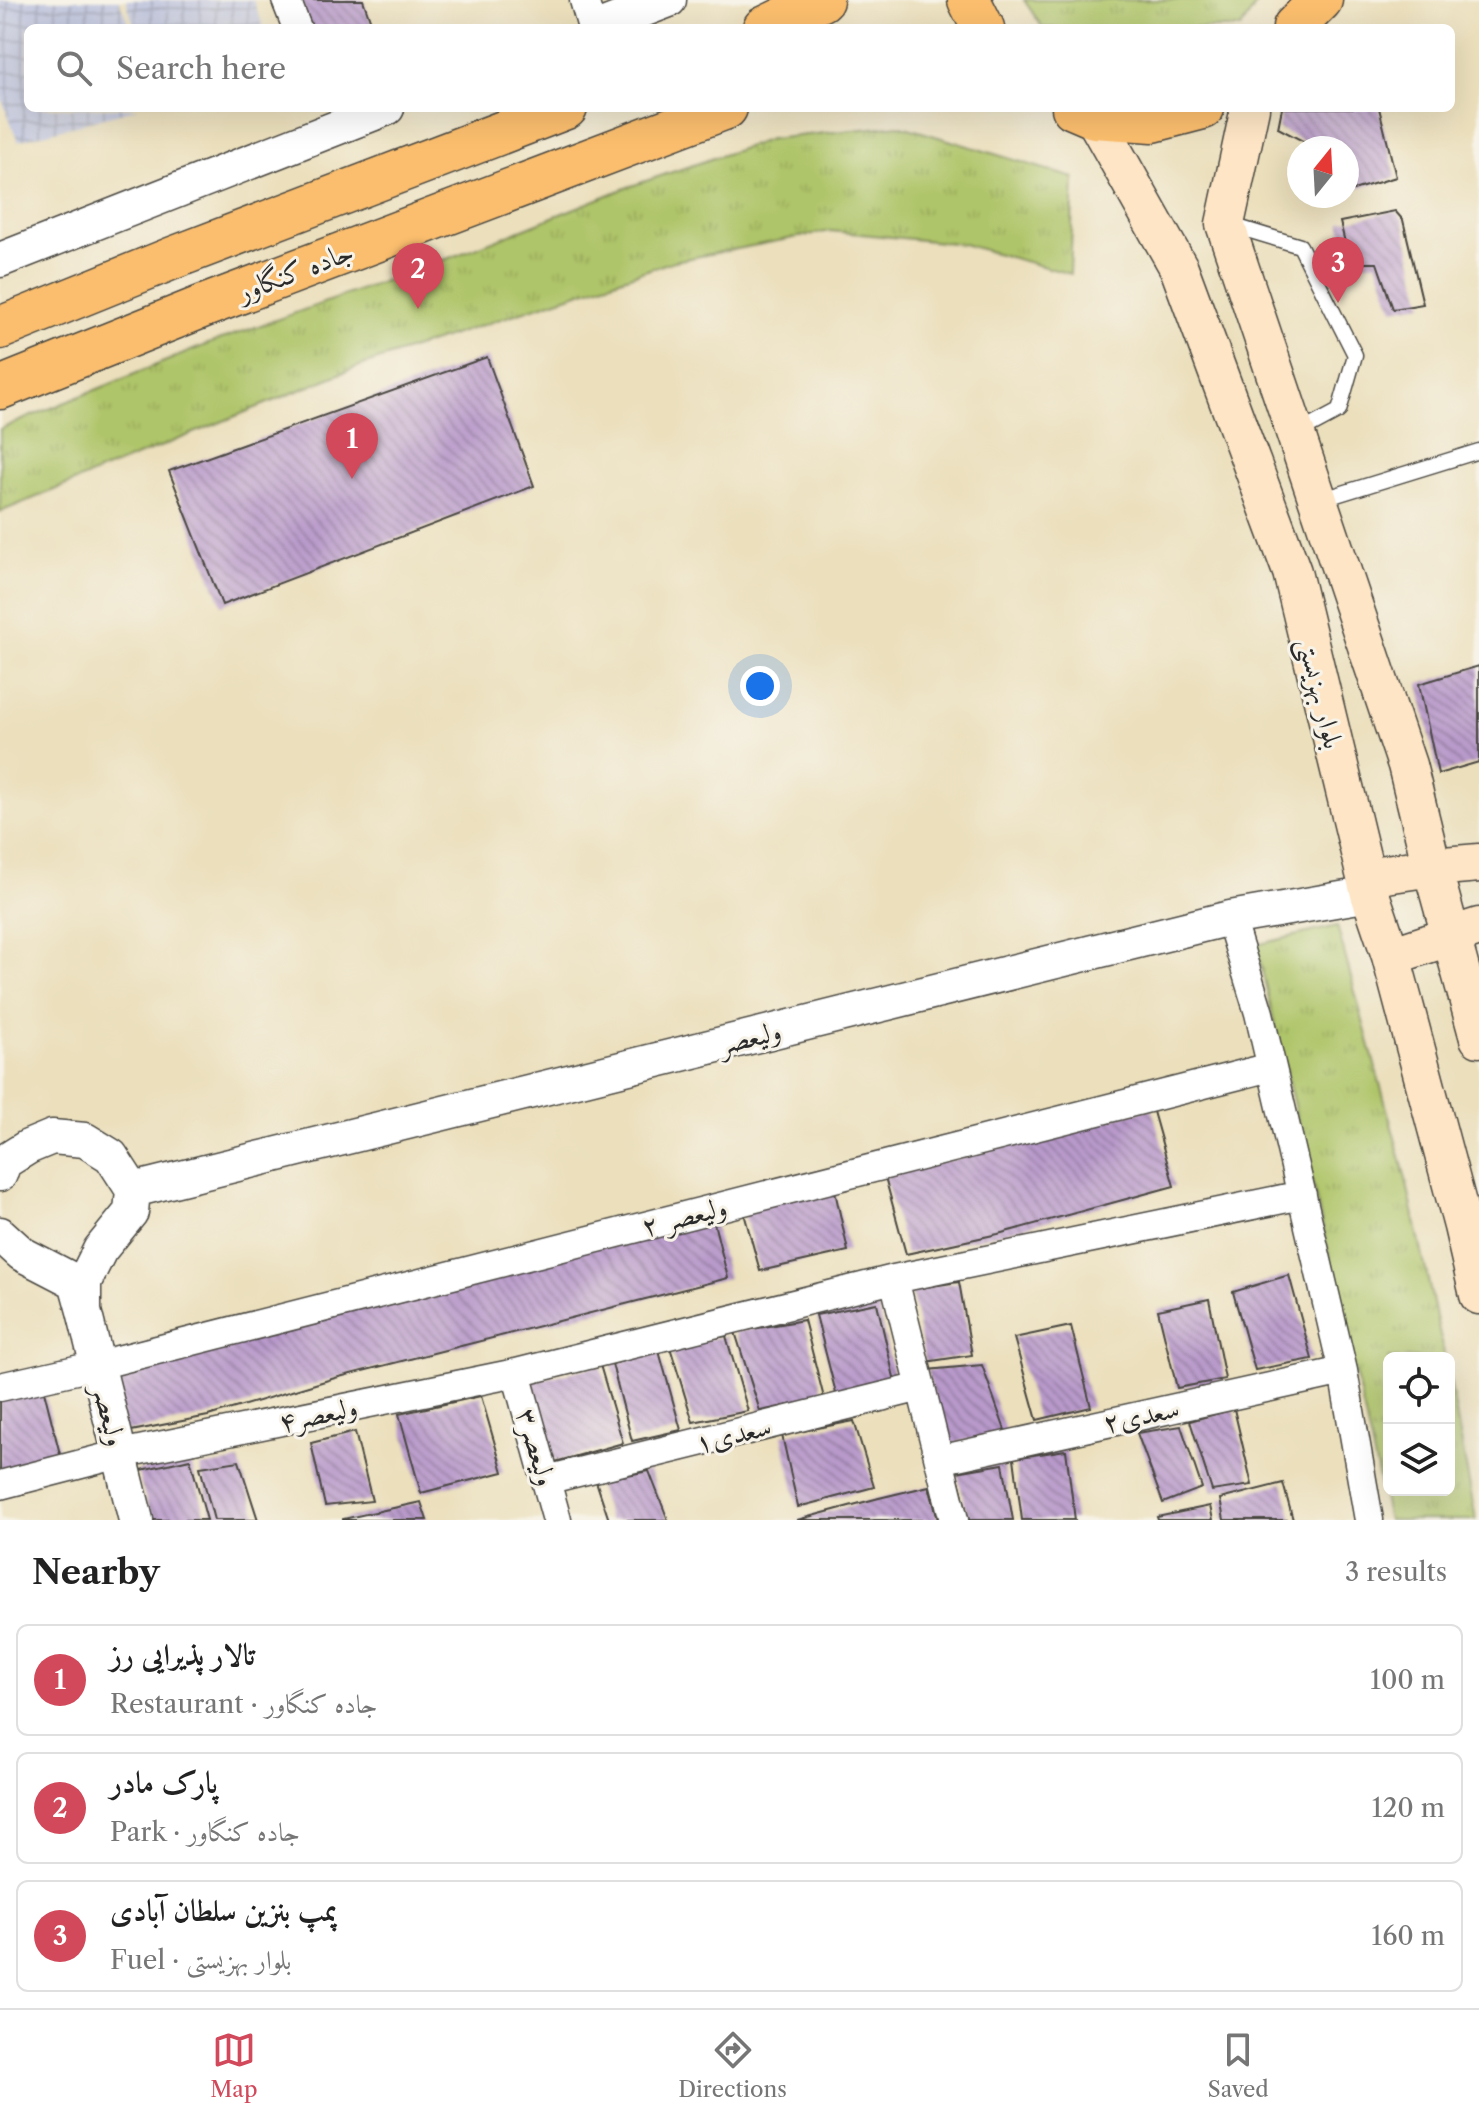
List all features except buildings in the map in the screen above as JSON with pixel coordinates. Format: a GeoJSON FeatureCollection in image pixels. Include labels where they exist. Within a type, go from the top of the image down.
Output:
{"type":"FeatureCollection","features":[{"type":"Feature","properties":{"kind":"main road"},"geometry":{"type":"LineString","coordinates":[[772,24],[822,0]]}},
{"type":"Feature","properties":{"kind":"main road"},"geometry":{"type":"LineString","coordinates":[[969,0],[981,24]]}},
{"type":"Feature","properties":{"kind":"main road","name":"جاده کنگاور"},"geometry":{"type":"LineString","coordinates":[[0,328],[173,258],[556,112]]}},
{"type":"Feature","properties":{"kind":"main road","name":"جاده کنگاور"},"geometry":{"type":"LineString","coordinates":[[0,388],[204,306],[715,112]]}},
{"type":"Feature","properties":{"kind":"main road"},"geometry":{"type":"LineString","coordinates":[[1084,112],[1153,121],[1188,112]]}},
{"type":"Feature","properties":{"kind":"main road","name":"بلوار بهزیستی"},"geometry":{"type":"LineString","coordinates":[[1084,112],[1179,268],[1292,572],[1368,886],[1391,956],[1479,1295]]}},
{"type":"Feature","properties":{"kind":"main road"},"geometry":{"type":"LineString","coordinates":[[1225,224],[1249,112]]}},
{"type":"Feature","properties":{"kind":"main road","name":"بلوار بهزیستی"},"geometry":{"type":"LineString","coordinates":[[1225,224],[1407,765],[1432,867],[1465,931],[1479,1038]]}},
{"type":"Feature","properties":{"kind":"main road"},"geometry":{"type":"LineString","coordinates":[[1368,886],[1432,867],[1479,863]]}},
{"type":"Feature","properties":{"kind":"main road"},"geometry":{"type":"LineString","coordinates":[[1391,956],[1465,931]]}},
{"type":"Feature","properties":{"kind":"street"},"geometry":{"type":"LineString","coordinates":[[286,0],[295,24]]}},
{"type":"Feature","properties":{"kind":"street"},"geometry":{"type":"LineString","coordinates":[[584,0],[593,24]]}},
{"type":"Feature","properties":{"kind":"street"},"geometry":{"type":"LineString","coordinates":[[605,24],[669,0]]}},
{"type":"Feature","properties":{"kind":"street"},"geometry":{"type":"LineString","coordinates":[[0,260],[333,118],[365,112]]}},
{"type":"Feature","properties":{"kind":"street","name":"ولیعصر"},"geometry":{"type":"LineString","coordinates":[[133,1190],[1368,886]]}},
{"type":"Feature","properties":{"kind":"street"},"geometry":{"type":"LineString","coordinates":[[1230,918],[1259,1013],[1343,1371],[1369,1520]]}},
{"type":"Feature","properties":{"kind":"street","name":"ولیعصر ۲"},"geometry":{"type":"LineString","coordinates":[[0,1387],[98,1365],[1271,1067]]}},
{"type":"Feature","properties":{"kind":"street"},"geometry":{"type":"LineString","coordinates":[[0,1174],[4,1162],[52,1137],[85,1140],[111,1156],[133,1190],[131,1212],[100,1250],[84,1282],[84,1311]]}},
{"type":"Feature","properties":{"kind":"street","name":"ولیعصر۴"},"geometry":{"type":"LineString","coordinates":[[120,1454],[516,1373],[894,1279],[1302,1195]]}},
{"type":"Feature","properties":{"kind":"street"},"geometry":{"type":"LineString","coordinates":[[0,1234],[22,1254],[76,1282],[84,1311]]}},
{"type":"Feature","properties":{"kind":"street"},"geometry":{"type":"LineString","coordinates":[[894,1279],[954,1520]]}},
{"type":"Feature","properties":{"kind":"street","name":"ولیعصر"},"geometry":{"type":"LineString","coordinates":[[84,1311],[136,1520]]}},
{"type":"Feature","properties":{"kind":"street","name":"سعدی۲"},"geometry":{"type":"LineString","coordinates":[[939,1460],[1343,1371]]}},
{"type":"Feature","properties":{"kind":"street","name":"ولیعصر۳"},"geometry":{"type":"LineString","coordinates":[[516,1373],[557,1520]]}},
{"type":"Feature","properties":{"kind":"street","name":"سعدی۱"},"geometry":{"type":"LineString","coordinates":[[546,1480],[921,1387]]}},
{"type":"Feature","properties":{"kind":"street"},"geometry":{"type":"LineString","coordinates":[[0,1485],[120,1454]]}},
{"type":"Feature","properties":{"kind":"lane"},"geometry":{"type":"LineString","coordinates":[[1225,224],[1300,246],[1355,355],[1339,411],[1298,434]]}},
{"type":"Feature","properties":{"kind":"lane"},"geometry":{"type":"LineString","coordinates":[[1319,500],[1479,451]]}},
{"type":"Feature","properties":{"kind":"shaded area"},"geometry":{"type":"Polygon","coordinates":[[[0,0],[119,0],[128,24],[24,24],[24,112],[123,112],[18,141],[0,95],[0,0]]]}},
{"type":"Feature","properties":{"kind":"shaded area"},"geometry":{"type":"Polygon","coordinates":[[[126,0],[253,0],[262,24],[134,24],[126,0]]]}},
{"type":"Feature","properties":{"kind":"green space"},"geometry":{"type":"Polygon","coordinates":[[[1024,0],[1259,0],[1244,24],[1040,24],[1024,0]]]}},
{"type":"Feature","properties":{"kind":"green space"},"geometry":{"type":"Polygon","coordinates":[[[899,125],[1074,178],[1070,274],[963,244],[830,231],[674,261],[354,368],[0,512],[0,429],[208,344],[455,256],[628,187],[770,139],[899,125]]]}},
{"type":"Feature","properties":{"kind":"green space"},"geometry":{"type":"Polygon","coordinates":[[[1337,926],[1405,1175],[1444,1352],[1383,1352],[1383,1496],[1455,1496],[1455,1408],[1476,1520],[1388,1520],[1256,945],[1337,926]]]}},
{"type":"Feature","properties":{"kind":"place","name":"پمپ بنزین سلطان آبادی"},"geometry":{"type":"Point","coordinates":[1338,303]}},
{"type":"Feature","properties":{"kind":"place","name":"پارک مادر"},"geometry":{"type":"Point","coordinates":[418,309]}},
{"type":"Feature","properties":{"kind":"place","name":"تالار پذیرایی رز"},"geometry":{"type":"Point","coordinates":[352,479]}}]}
